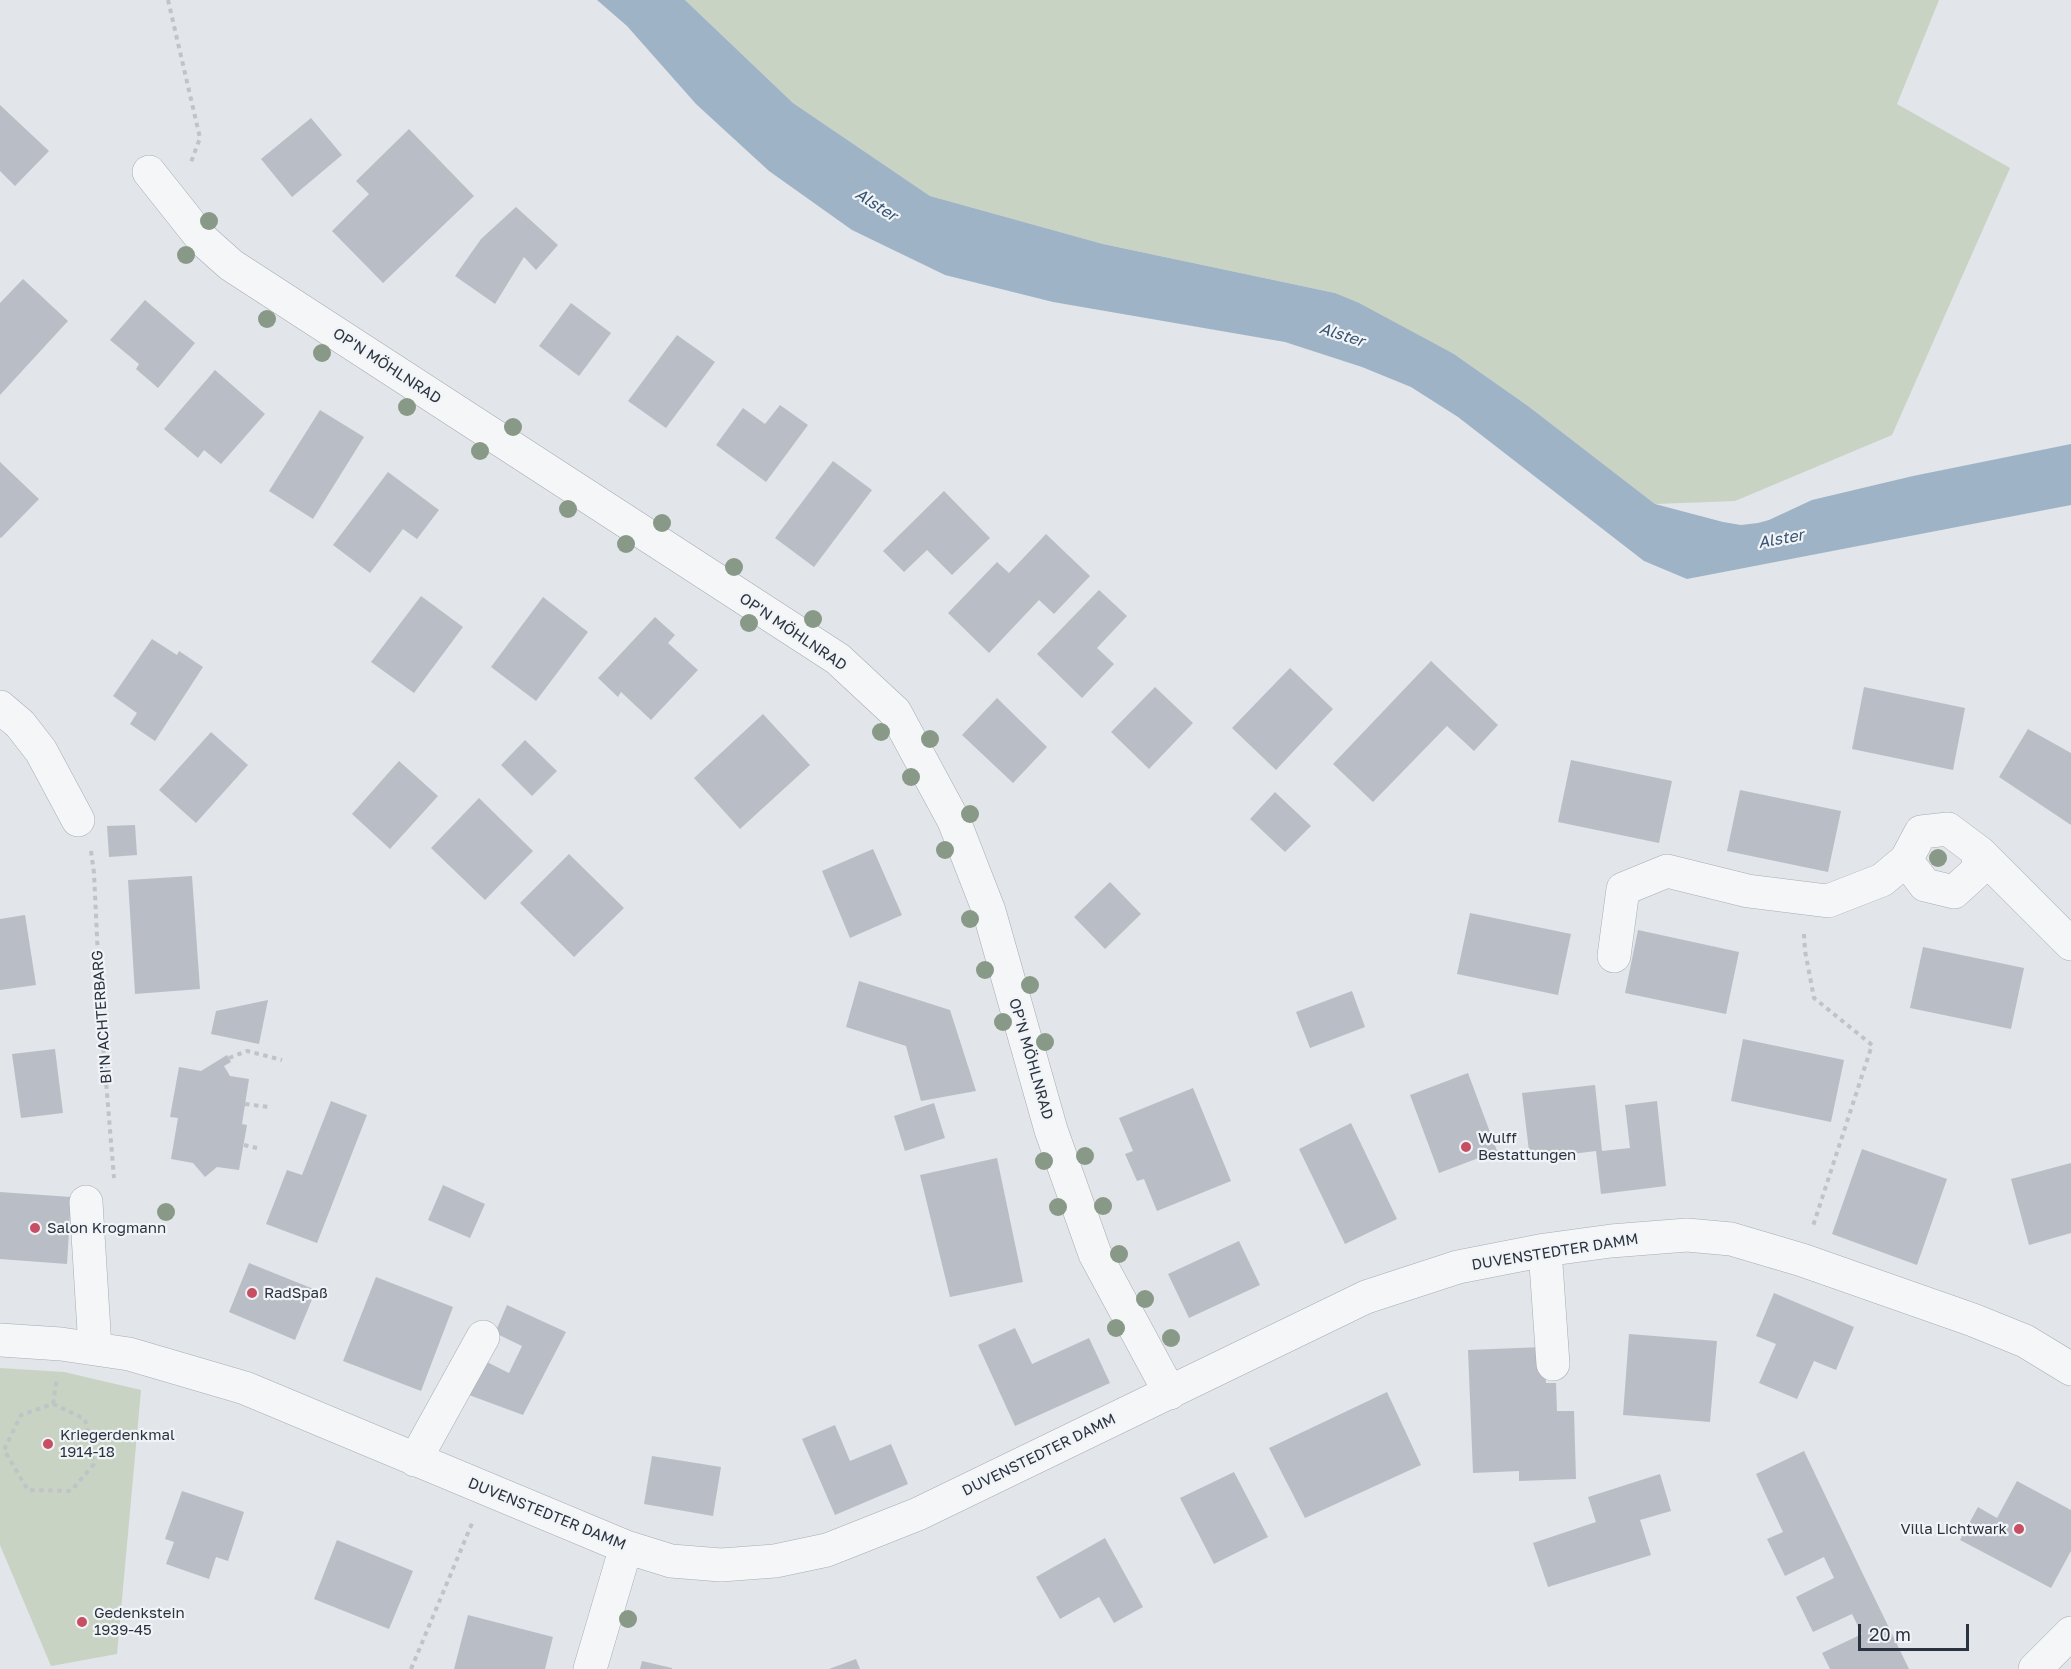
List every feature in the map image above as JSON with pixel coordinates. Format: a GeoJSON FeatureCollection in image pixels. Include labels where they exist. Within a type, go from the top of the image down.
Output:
{"type":"FeatureCollection","features":[{"type":"Feature","properties":{"kind":"street","name":"OP'N MÖHLNRAD"},"geometry":{"type":"LineString","coordinates":[[149,172],[203,240],[231,266],[837,659],[895,712],[954,821],[989,910],[1051,1130],[1095,1254],[1170,1393]]}},
{"type":"Feature","properties":{"kind":"street"},"geometry":{"type":"LineString","coordinates":[[0,707],[20,724],[41,751],[78,820]]}},
{"type":"Feature","properties":{"kind":"street"},"geometry":{"type":"LineString","coordinates":[[1614,956],[1623,890],[1667,871],[1748,891],[1828,901],[1882,880],[1906,860],[1921,832],[1948,829],[1980,853],[2071,944]]}},
{"type":"Feature","properties":{"kind":"street"},"geometry":{"type":"LineString","coordinates":[[1906,860],[1925,885],[1954,892],[1977,871],[1980,853]]}},
{"type":"Feature","properties":{"kind":"street"},"geometry":{"type":"LineString","coordinates":[[86,1202],[95,1348]]}},
{"type":"Feature","properties":{"kind":"street","name":"DUVENSTEDTER DAMM"},"geometry":{"type":"LineString","coordinates":[[0,1340],[95,1348],[129,1354],[245,1388],[626,1547],[671,1561],[721,1565],[775,1561],[827,1550],[918,1514],[1366,1297],[1458,1267],[1611,1241],[1687,1235],[1731,1239],[1802,1260],[1973,1320],[2025,1341],[2071,1369]]}},
{"type":"Feature","properties":{"kind":"street"},"geometry":{"type":"LineString","coordinates":[[1545,1251],[1553,1364]]}},
{"type":"Feature","properties":{"kind":"street"},"geometry":{"type":"LineString","coordinates":[[415,1460],[483,1337]]}},
{"type":"Feature","properties":{"kind":"street"},"geometry":{"type":"LineString","coordinates":[[590,1669],[626,1547]]}},
{"type":"Feature","properties":{"kind":"street"},"geometry":{"type":"LineString","coordinates":[[2035,1669],[2071,1633]]}},
{"type":"Feature","properties":{"kind":"path"},"geometry":{"type":"LineString","coordinates":[[168,0],[200,138],[175,206]]}},
{"type":"Feature","properties":{"kind":"path","name":"BI'N ACHTERBARG"},"geometry":{"type":"LineString","coordinates":[[78,820],[90,847],[94,873],[101,1021],[115,1187]]}},
{"type":"Feature","properties":{"kind":"path"},"geometry":{"type":"LineString","coordinates":[[1802,1260],[1872,1045],[1814,998],[1805,951],[1803,898]]}},
{"type":"Feature","properties":{"kind":"path"},"geometry":{"type":"LineString","coordinates":[[229,1058],[247,1051],[282,1060]]}},
{"type":"Feature","properties":{"kind":"path"},"geometry":{"type":"LineString","coordinates":[[245,1104],[269,1107]]}},
{"type":"Feature","properties":{"kind":"path"},"geometry":{"type":"LineString","coordinates":[[244,1145],[257,1148]]}},
{"type":"Feature","properties":{"kind":"path"},"geometry":{"type":"LineString","coordinates":[[53,1404],[85,1419],[94,1464],[71,1491],[28,1490],[4,1450],[21,1415],[53,1404]]}},
{"type":"Feature","properties":{"kind":"path"},"geometry":{"type":"LineString","coordinates":[[411,1669],[486,1490]]}},
{"type":"Feature","properties":{"kind":"green space"},"geometry":{"type":"Polygon","coordinates":[[[685,0],[1939,0],[1897,104],[2010,168],[1892,435],[1735,501],[1655,504],[1528,406],[1454,354],[1335,293],[1103,244],[930,196],[793,103],[685,0]]]}},
{"type":"Feature","properties":{"kind":"green space"},"geometry":{"type":"Polygon","coordinates":[[[0,1368],[64,1372],[141,1390],[117,1654],[51,1666],[0,1545],[0,1368]]]}},
{"type":"Feature","properties":{"kind":"water","name":"Alster"},"geometry":{"type":"Polygon","coordinates":[[[597,0],[685,0],[793,103],[930,196],[1103,244],[1335,293],[1359,303],[1454,354],[1528,406],[1655,504],[1723,522],[1741,525],[1758,523],[1812,500],[1913,476],[2071,444],[2071,505],[1687,579],[1644,561],[1458,417],[1411,387],[1362,367],[1285,342],[1053,302],[945,275],[852,230],[769,171],[696,104],[627,26],[597,0]]]}},
{"type":"Feature","properties":{"kind":"building"},"geometry":{"type":"Polygon","coordinates":[[[0,105],[49,151],[15,186],[0,171],[0,105]]]}},
{"type":"Feature","properties":{"kind":"building"},"geometry":{"type":"Polygon","coordinates":[[[311,118],[342,155],[292,197],[261,159],[311,118]]]}},
{"type":"Feature","properties":{"kind":"building"},"geometry":{"type":"Polygon","coordinates":[[[409,129],[474,196],[383,283],[332,231],[369,194],[356,181],[409,129]]]}},
{"type":"Feature","properties":{"kind":"building"},"geometry":{"type":"Polygon","coordinates":[[[516,207],[558,245],[536,270],[524,257],[495,304],[455,276],[481,239],[516,207]]]}},
{"type":"Feature","properties":{"kind":"building"},"geometry":{"type":"Polygon","coordinates":[[[23,279],[68,321],[0,395],[0,303],[23,279]]]}},
{"type":"Feature","properties":{"kind":"building"},"geometry":{"type":"Polygon","coordinates":[[[145,300],[195,343],[158,388],[136,369],[139,364],[110,340],[145,300]]]}},
{"type":"Feature","properties":{"kind":"building"},"geometry":{"type":"Polygon","coordinates":[[[571,303],[611,333],[579,376],[539,346],[571,303]]]}},
{"type":"Feature","properties":{"kind":"building"},"geometry":{"type":"Polygon","coordinates":[[[677,335],[715,362],[666,428],[628,401],[677,335]]]}},
{"type":"Feature","properties":{"kind":"building"},"geometry":{"type":"Polygon","coordinates":[[[215,370],[265,414],[221,464],[204,450],[198,458],[164,429],[215,370]]]}},
{"type":"Feature","properties":{"kind":"building"},"geometry":{"type":"Polygon","coordinates":[[[780,405],[808,425],[766,482],[716,445],[743,408],[765,424],[780,405]]]}},
{"type":"Feature","properties":{"kind":"building"},"geometry":{"type":"Polygon","coordinates":[[[320,410],[364,437],[313,519],[269,491],[320,410]]]}},
{"type":"Feature","properties":{"kind":"building"},"geometry":{"type":"Polygon","coordinates":[[[833,461],[872,490],[814,567],[775,538],[833,461]]]}},
{"type":"Feature","properties":{"kind":"building"},"geometry":{"type":"Polygon","coordinates":[[[0,462],[39,499],[1,538],[0,537],[0,462]]]}},
{"type":"Feature","properties":{"kind":"building"},"geometry":{"type":"Polygon","coordinates":[[[388,472],[439,510],[417,539],[403,529],[370,573],[333,545],[388,472]]]}},
{"type":"Feature","properties":{"kind":"building"},"geometry":{"type":"Polygon","coordinates":[[[944,491],[990,538],[952,575],[927,550],[904,572],[883,551],[944,491]]]}},
{"type":"Feature","properties":{"kind":"building"},"geometry":{"type":"Polygon","coordinates":[[[1046,534],[1090,576],[1054,614],[1039,600],[989,653],[948,613],[997,562],[1009,573],[1046,534]]]}},
{"type":"Feature","properties":{"kind":"building"},"geometry":{"type":"Polygon","coordinates":[[[1099,590],[1127,616],[1097,648],[1114,664],[1082,698],[1037,654],[1099,590]]]}},
{"type":"Feature","properties":{"kind":"building"},"geometry":{"type":"Polygon","coordinates":[[[421,596],[463,627],[414,693],[371,662],[421,596]]]}},
{"type":"Feature","properties":{"kind":"building"},"geometry":{"type":"Polygon","coordinates":[[[543,597],[588,632],[536,701],[491,667],[543,597]]]}},
{"type":"Feature","properties":{"kind":"building"},"geometry":{"type":"Polygon","coordinates":[[[655,617],[675,635],[668,643],[698,670],[651,720],[621,692],[618,697],[598,678],[655,617]]]}},
{"type":"Feature","properties":{"kind":"building"},"geometry":{"type":"Polygon","coordinates":[[[152,639],[177,655],[179,651],[203,667],[155,741],[130,724],[137,713],[113,696],[152,639]]]}},
{"type":"Feature","properties":{"kind":"building"},"geometry":{"type":"Polygon","coordinates":[[[1431,661],[1498,725],[1474,751],[1447,726],[1373,802],[1333,764],[1431,661]]]}},
{"type":"Feature","properties":{"kind":"building"},"geometry":{"type":"Polygon","coordinates":[[[1290,668],[1333,709],[1276,770],[1232,728],[1290,668]]]}},
{"type":"Feature","properties":{"kind":"building"},"geometry":{"type":"Polygon","coordinates":[[[1155,687],[1193,723],[1149,769],[1111,732],[1155,687]]]}},
{"type":"Feature","properties":{"kind":"building"},"geometry":{"type":"Polygon","coordinates":[[[1864,687],[1965,708],[1953,770],[1852,749],[1864,687]]]}},
{"type":"Feature","properties":{"kind":"building"},"geometry":{"type":"Polygon","coordinates":[[[997,698],[1047,747],[1013,783],[962,735],[997,698]]]}},
{"type":"Feature","properties":{"kind":"building"},"geometry":{"type":"Polygon","coordinates":[[[763,714],[810,765],[740,829],[694,778],[763,714]]]}},
{"type":"Feature","properties":{"kind":"building"},"geometry":{"type":"Polygon","coordinates":[[[2028,729],[2071,753],[2071,825],[1999,777],[2028,729]]]}},
{"type":"Feature","properties":{"kind":"building"},"geometry":{"type":"Polygon","coordinates":[[[211,732],[248,765],[196,823],[159,790],[211,732]]]}},
{"type":"Feature","properties":{"kind":"building"},"geometry":{"type":"Polygon","coordinates":[[[525,740],[557,771],[532,796],[501,765],[525,740]]]}},
{"type":"Feature","properties":{"kind":"building"},"geometry":{"type":"Polygon","coordinates":[[[1571,760],[1672,781],[1659,843],[1558,822],[1571,760]]]}},
{"type":"Feature","properties":{"kind":"building"},"geometry":{"type":"Polygon","coordinates":[[[399,761],[438,796],[390,849],[352,814],[399,761]]]}},
{"type":"Feature","properties":{"kind":"building"},"geometry":{"type":"Polygon","coordinates":[[[1740,790],[1841,811],[1828,872],[1727,851],[1740,790]]]}},
{"type":"Feature","properties":{"kind":"building"},"geometry":{"type":"Polygon","coordinates":[[[1275,792],[1311,826],[1285,852],[1250,819],[1275,792]]]}},
{"type":"Feature","properties":{"kind":"building"},"geometry":{"type":"Polygon","coordinates":[[[479,798],[533,851],[485,900],[431,848],[479,798]]]}},
{"type":"Feature","properties":{"kind":"building"},"geometry":{"type":"Polygon","coordinates":[[[135,825],[137,855],[109,857],[107,826],[135,825]]]}},
{"type":"Feature","properties":{"kind":"building"},"geometry":{"type":"Polygon","coordinates":[[[873,849],[902,915],[850,938],[822,871],[873,849]]]}},
{"type":"Feature","properties":{"kind":"building"},"geometry":{"type":"Polygon","coordinates":[[[569,854],[624,908],[574,957],[520,903],[569,854]]]}},
{"type":"Feature","properties":{"kind":"building"},"geometry":{"type":"Polygon","coordinates":[[[192,876],[200,989],[135,994],[128,880],[192,876]]]}},
{"type":"Feature","properties":{"kind":"building"},"geometry":{"type":"Polygon","coordinates":[[[1110,882],[1141,914],[1105,949],[1074,917],[1110,882]]]}},
{"type":"Feature","properties":{"kind":"building"},"geometry":{"type":"Polygon","coordinates":[[[1470,913],[1571,934],[1558,995],[1457,974],[1470,913]]]}},
{"type":"Feature","properties":{"kind":"building"},"geometry":{"type":"Polygon","coordinates":[[[25,915],[36,985],[0,990],[0,919],[25,915]]]}},
{"type":"Feature","properties":{"kind":"building"},"geometry":{"type":"Polygon","coordinates":[[[1638,930],[1739,952],[1726,1014],[1625,993],[1638,930]]]}},
{"type":"Feature","properties":{"kind":"building"},"geometry":{"type":"Polygon","coordinates":[[[1923,947],[2024,968],[2011,1029],[1910,1008],[1923,947]]]}},
{"type":"Feature","properties":{"kind":"building"},"geometry":{"type":"Polygon","coordinates":[[[859,981],[950,1010],[976,1091],[921,1101],[906,1046],[846,1027],[859,981]]]}},
{"type":"Feature","properties":{"kind":"building"},"geometry":{"type":"Polygon","coordinates":[[[1352,991],[1365,1027],[1310,1048],[1296,1012],[1352,991]]]}},
{"type":"Feature","properties":{"kind":"building"},"geometry":{"type":"Polygon","coordinates":[[[268,1000],[259,1044],[211,1034],[216,1011],[268,1000]]]}},
{"type":"Feature","properties":{"kind":"building"},"geometry":{"type":"Polygon","coordinates":[[[1743,1039],[1844,1060],[1831,1122],[1731,1101],[1743,1039]]]}},
{"type":"Feature","properties":{"kind":"building"},"geometry":{"type":"Polygon","coordinates":[[[55,1049],[63,1113],[21,1118],[12,1054],[55,1049]]]}},
{"type":"Feature","properties":{"kind":"building"},"geometry":{"type":"Polygon","coordinates":[[[227,1055],[231,1062],[224,1066],[230,1076],[249,1079],[242,1124],[247,1125],[239,1170],[217,1167],[205,1177],[193,1163],[171,1159],[178,1118],[170,1117],[179,1067],[201,1071],[227,1055]]]}},
{"type":"Feature","properties":{"kind":"building"},"geometry":{"type":"Polygon","coordinates":[[[1468,1073],[1497,1151],[1439,1173],[1410,1095],[1468,1073]]]}},
{"type":"Feature","properties":{"kind":"building"},"geometry":{"type":"Polygon","coordinates":[[[1595,1085],[1602,1151],[1630,1148],[1625,1105],[1657,1101],[1666,1186],[1601,1194],[1596,1151],[1530,1159],[1522,1093],[1595,1085]]]}},
{"type":"Feature","properties":{"kind":"building"},"geometry":{"type":"Polygon","coordinates":[[[1193,1088],[1231,1181],[1157,1211],[1144,1179],[1137,1181],[1125,1154],[1133,1151],[1119,1118],[1193,1088]]]}},
{"type":"Feature","properties":{"kind":"building"},"geometry":{"type":"Polygon","coordinates":[[[331,1101],[367,1115],[317,1243],[266,1224],[287,1170],[302,1175],[331,1101]]]}},
{"type":"Feature","properties":{"kind":"building"},"geometry":{"type":"Polygon","coordinates":[[[934,1103],[945,1138],[905,1151],[894,1116],[934,1103]]]}},
{"type":"Feature","properties":{"kind":"building"},"geometry":{"type":"Polygon","coordinates":[[[1351,1123],[1397,1219],[1345,1244],[1299,1149],[1351,1123]]]}},
{"type":"Feature","properties":{"kind":"building"},"geometry":{"type":"Polygon","coordinates":[[[1862,1149],[1947,1179],[1917,1265],[1832,1234],[1862,1149]]]}},
{"type":"Feature","properties":{"kind":"building"},"geometry":{"type":"Polygon","coordinates":[[[997,1158],[1023,1282],[950,1297],[920,1175],[997,1158]]]}},
{"type":"Feature","properties":{"kind":"building"},"geometry":{"type":"Polygon","coordinates":[[[2071,1163],[2071,1233],[2029,1245],[2011,1179],[2071,1163]]]}},
{"type":"Feature","properties":{"kind":"building"},"geometry":{"type":"Polygon","coordinates":[[[443,1185],[485,1204],[470,1238],[428,1220],[443,1185]]]}},
{"type":"Feature","properties":{"kind":"building","name":"Salon Krogmann"},"geometry":{"type":"Polygon","coordinates":[[[0,1192],[71,1197],[67,1264],[0,1259],[0,1192]]]}},
{"type":"Feature","properties":{"kind":"building"},"geometry":{"type":"Polygon","coordinates":[[[1239,1241],[1260,1285],[1189,1318],[1168,1274],[1239,1241]]]}},
{"type":"Feature","properties":{"kind":"building"},"geometry":{"type":"Polygon","coordinates":[[[249,1263],[316,1290],[295,1340],[229,1312],[249,1263]]]}},
{"type":"Feature","properties":{"kind":"building"},"geometry":{"type":"Polygon","coordinates":[[[376,1277],[453,1307],[421,1391],[343,1361],[376,1277]]]}},
{"type":"Feature","properties":{"kind":"building"},"geometry":{"type":"Polygon","coordinates":[[[1774,1293],[1854,1327],[1836,1370],[1814,1361],[1797,1399],[1759,1383],[1776,1344],[1756,1336],[1774,1293]]]}},
{"type":"Feature","properties":{"kind":"building"},"geometry":{"type":"Polygon","coordinates":[[[507,1305],[566,1332],[523,1415],[469,1395],[483,1360],[509,1373],[522,1346],[495,1333],[507,1305]]]}},
{"type":"Feature","properties":{"kind":"building"},"geometry":{"type":"Polygon","coordinates":[[[1015,1328],[1032,1364],[1089,1338],[1110,1383],[1015,1426],[978,1345],[1015,1328]]]}},
{"type":"Feature","properties":{"kind":"building"},"geometry":{"type":"Polygon","coordinates":[[[1629,1334],[1717,1341],[1710,1422],[1623,1415],[1629,1334]]]}},
{"type":"Feature","properties":{"kind":"building"},"geometry":{"type":"Polygon","coordinates":[[[1544,1347],[1546,1383],[1556,1383],[1557,1411],[1574,1411],[1576,1479],[1519,1481],[1519,1471],[1473,1473],[1468,1350],[1544,1347]]]}},
{"type":"Feature","properties":{"kind":"building"},"geometry":{"type":"Polygon","coordinates":[[[1387,1392],[1421,1465],[1305,1518],[1269,1448],[1387,1392]]]}},
{"type":"Feature","properties":{"kind":"building"},"geometry":{"type":"Polygon","coordinates":[[[835,1425],[850,1461],[891,1444],[908,1484],[835,1515],[802,1439],[835,1425]]]}},
{"type":"Feature","properties":{"kind":"building"},"geometry":{"type":"Polygon","coordinates":[[[1804,1451],[1909,1669],[1830,1669],[1822,1653],[1862,1634],[1852,1614],[1813,1632],[1796,1597],[1834,1578],[1824,1557],[1785,1576],[1767,1539],[1783,1532],[1756,1474],[1804,1451]]]}},
{"type":"Feature","properties":{"kind":"building"},"geometry":{"type":"Polygon","coordinates":[[[652,1456],[721,1467],[713,1516],[644,1504],[652,1456]]]}},
{"type":"Feature","properties":{"kind":"building"},"geometry":{"type":"Polygon","coordinates":[[[1234,1472],[1268,1537],[1214,1564],[1180,1498],[1234,1472]]]}},
{"type":"Feature","properties":{"kind":"building"},"geometry":{"type":"Polygon","coordinates":[[[1660,1474],[1671,1511],[1640,1520],[1651,1555],[1548,1587],[1533,1543],[1596,1522],[1588,1497],[1660,1474]]]}},
{"type":"Feature","properties":{"kind":"building","name":"Villa Lichtwark"},"geometry":{"type":"Polygon","coordinates":[[[2017,1481],[2071,1510],[2071,1551],[2051,1588],[1960,1540],[1978,1507],[1997,1518],[2017,1481]]]}},
{"type":"Feature","properties":{"kind":"building"},"geometry":{"type":"Polygon","coordinates":[[[182,1491],[244,1512],[228,1561],[216,1557],[209,1579],[166,1564],[174,1542],[165,1539],[182,1491]]]}},
{"type":"Feature","properties":{"kind":"building"},"geometry":{"type":"Polygon","coordinates":[[[1105,1538],[1143,1607],[1114,1623],[1099,1597],[1060,1619],[1036,1577],[1105,1538]]]}},
{"type":"Feature","properties":{"kind":"building"},"geometry":{"type":"Polygon","coordinates":[[[337,1540],[413,1571],[389,1629],[314,1599],[337,1540]]]}},
{"type":"Feature","properties":{"kind":"building"},"geometry":{"type":"Polygon","coordinates":[[[468,1615],[553,1637],[545,1669],[454,1669],[468,1615]]]}},
{"type":"Feature","properties":{"kind":"building"},"geometry":{"type":"Polygon","coordinates":[[[856,1659],[860,1669],[829,1669],[856,1659]]]}},
{"type":"Feature","properties":{"kind":"building"},"geometry":{"type":"Polygon","coordinates":[[[642,1661],[672,1668],[672,1669],[640,1669],[642,1661]]]}},
{"type":"Feature","properties":{"kind":"place","name":"Wulff Bestattungen"},"geometry":{"type":"Point","coordinates":[1466,1147]}},
{"type":"Feature","properties":{"kind":"place","name":"Salon Krogmann"},"geometry":{"type":"Point","coordinates":[35,1228]}},
{"type":"Feature","properties":{"kind":"place","name":"RadSpaß"},"geometry":{"type":"Point","coordinates":[252,1293]}},
{"type":"Feature","properties":{"kind":"place","name":"Kriegerdenkmal 1914-18"},"geometry":{"type":"Point","coordinates":[48,1444]}},
{"type":"Feature","properties":{"kind":"place","name":"Villa Lichtwark"},"geometry":{"type":"Point","coordinates":[2019,1529]}},
{"type":"Feature","properties":{"kind":"place","name":"Gedenkstein 1939-45"},"geometry":{"type":"Point","coordinates":[82,1622]}}]}
